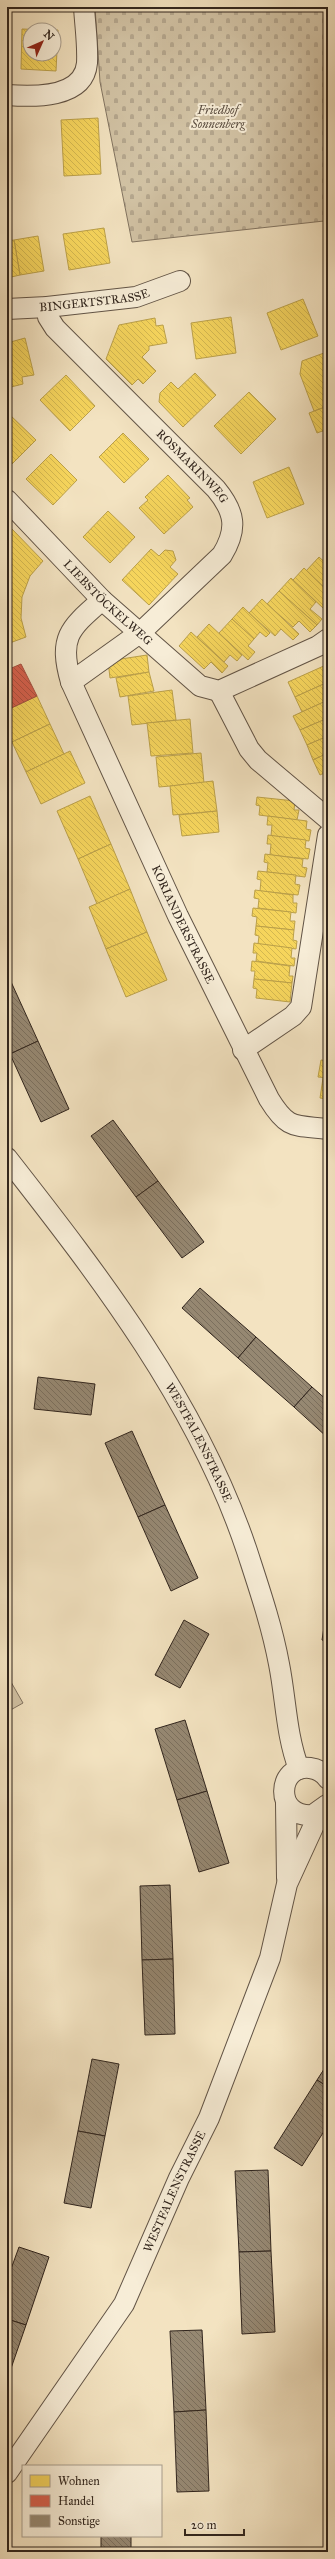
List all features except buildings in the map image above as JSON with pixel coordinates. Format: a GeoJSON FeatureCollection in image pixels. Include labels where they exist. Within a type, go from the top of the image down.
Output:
{"type":"FeatureCollection","features":[{"type":"Feature","properties":{"kind":"street"},"geometry":{"type":"LineString","coordinates":[[7,95],[42,96],[63,91],[80,81],[87,64],[84,7]]}},
{"type":"Feature","properties":{"kind":"street","name":"BINGERTSTRASSE"},"geometry":{"type":"LineString","coordinates":[[7,309],[47,307],[136,297],[180,281]]}},
{"type":"Feature","properties":{"kind":"street","name":"ROSMARINWEG"},"geometry":{"type":"LineString","coordinates":[[47,307],[48,317],[55,328],[216,489],[229,504],[233,523],[231,540],[222,555],[141,632]]}},
{"type":"Feature","properties":{"kind":"street","name":"LIEBSTÖCKELWEG"},"geometry":{"type":"LineString","coordinates":[[7,500],[102,600],[141,632],[200,686],[219,691]]}},
{"type":"Feature","properties":{"kind":"street","name":"KORIANDERSTRASSE"},"geometry":{"type":"LineString","coordinates":[[102,600],[79,622],[71,632],[65,646],[66,663],[71,682],[105,761],[243,1050],[268,1099],[282,1119],[291,1125],[328,1129]]}},
{"type":"Feature","properties":{"kind":"street"},"geometry":{"type":"LineString","coordinates":[[71,682],[141,632]]}},
{"type":"Feature","properties":{"kind":"street"},"geometry":{"type":"LineString","coordinates":[[328,639],[318,646],[219,691],[249,749],[258,760],[328,819]]}},
{"type":"Feature","properties":{"kind":"street"},"geometry":{"type":"LineString","coordinates":[[243,1050],[294,1016],[301,1007],[326,870],[328,835]]}},
{"type":"Feature","properties":{"kind":"street","name":"WESTFALENSTRASSE"},"geometry":{"type":"LineString","coordinates":[[7,1158],[76,1247],[144,1344],[201,1445],[246,1548],[262,1597],[279,1663],[291,1742],[299,1769],[292,1773],[284,1787],[286,1803],[287,1884]]}},
{"type":"Feature","properties":{"kind":"street"},"geometry":{"type":"LineString","coordinates":[[299,1769],[313,1768],[327,1776]]}},
{"type":"Feature","properties":{"kind":"street"},"geometry":{"type":"LineString","coordinates":[[286,1803],[298,1814],[306,1816],[324,1808]]}},
{"type":"Feature","properties":{"kind":"street","name":"WESTFALENSTRASSE"},"geometry":{"type":"LineString","coordinates":[[7,2473],[124,2304],[179,2178],[209,2118],[270,1958],[287,1884],[324,1808]]}},
{"type":"Feature","properties":{"kind":"green space","name":"Friedhof Sonnenberg"},"geometry":{"type":"Polygon","coordinates":[[[95,7],[328,7],[328,235],[324,221],[132,242],[100,82],[95,7]]]}},
{"type":"Feature","properties":{"kind":"green space"},"geometry":{"type":"Polygon","coordinates":[[[7,1675],[23,1703],[7,1712],[7,1675]]]}}]}
